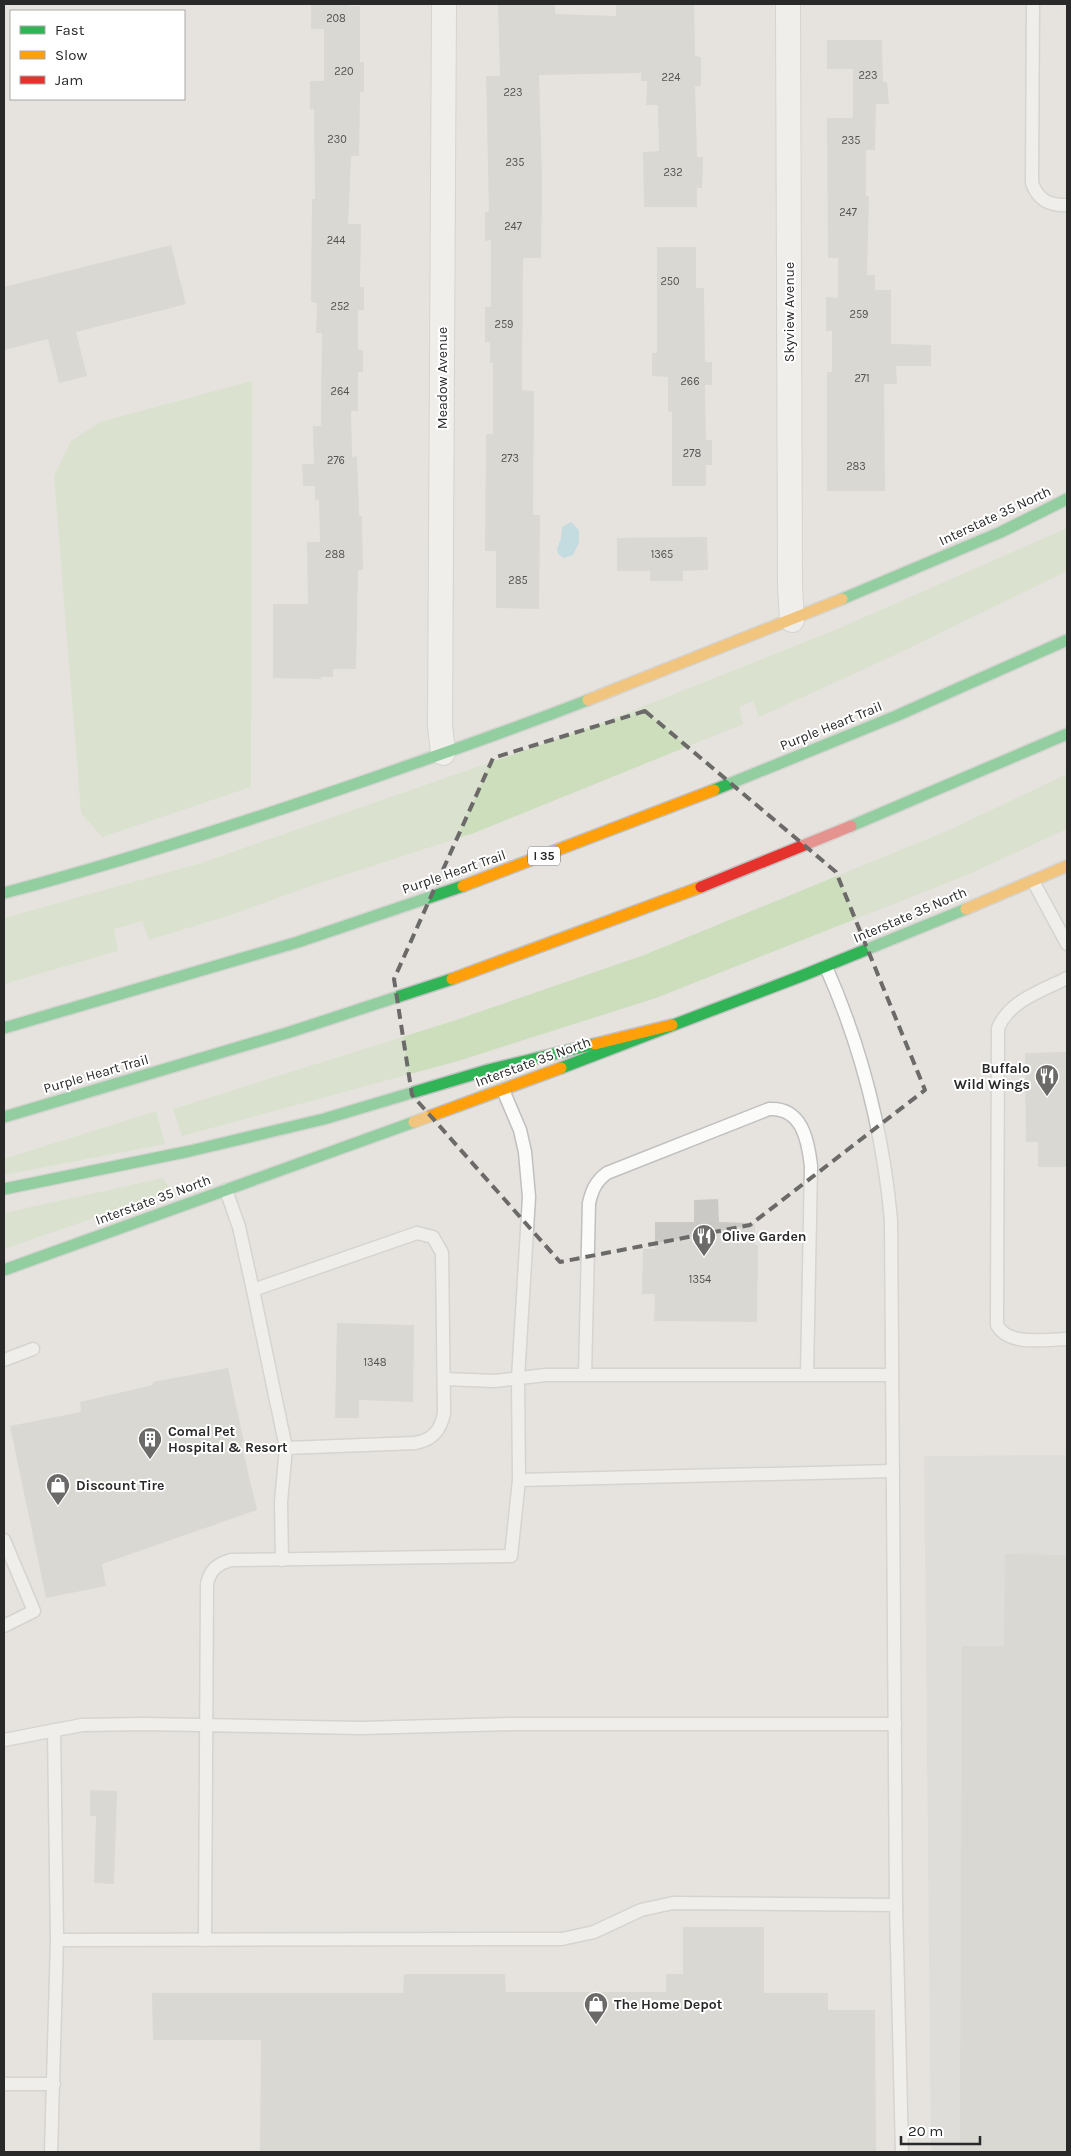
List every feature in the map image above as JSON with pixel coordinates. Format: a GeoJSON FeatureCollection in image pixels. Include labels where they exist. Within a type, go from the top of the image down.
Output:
{"type":"FeatureCollection","features":[{"type":"Feature","properties":{"kind":"main road","name":"Interstate 35 North"},"geometry":{"type":"LineString","coordinates":[[4,893],[104,867],[242,823],[528,724],[792,620],[1001,532],[1067,499]]}},
{"type":"Feature","properties":{"kind":"main road","name":"Purple Heart Trail"},"geometry":{"type":"LineString","coordinates":[[4,1028],[298,942],[470,884],[624,826],[896,716],[1067,640]]}},
{"type":"Feature","properties":{"kind":"main road","name":"Purple Heart Trail"},"geometry":{"type":"LineString","coordinates":[[4,1117],[247,1046],[458,977],[710,885],[924,798],[1067,734]]}},
{"type":"Feature","properties":{"kind":"main road","name":"Interstate 35 North"},"geometry":{"type":"LineString","coordinates":[[4,1270],[503,1090],[826,967],[1067,866]]}},
{"type":"Feature","properties":{"kind":"main road"},"geometry":{"type":"LineString","coordinates":[[4,1189],[190,1151],[324,1119],[488,1070],[672,1025]]}},
{"type":"Feature","properties":{"kind":"street","name":"Meadow Avenue"},"geometry":{"type":"LineString","coordinates":[[443,752],[440,705],[444,4]]}},
{"type":"Feature","properties":{"kind":"street","name":"Skyview Avenue"},"geometry":{"type":"LineString","coordinates":[[788,4],[790,586],[792,620]]}},
{"type":"Feature","properties":{"kind":"lane"},"geometry":{"type":"LineString","coordinates":[[1033,4],[1032,183],[1035,192],[1049,204],[1067,206]]}},
{"type":"Feature","properties":{"kind":"lane"},"geometry":{"type":"LineString","coordinates":[[1033,881],[1067,944]]}},
{"type":"Feature","properties":{"kind":"lane"},"geometry":{"type":"LineString","coordinates":[[826,967],[844,1007],[861,1060],[888,1187],[891,1220],[896,1905],[902,2152]]}},
{"type":"Feature","properties":{"kind":"lane"},"geometry":{"type":"LineString","coordinates":[[1067,978],[1017,1004],[1003,1018],[998,1028],[996,1162],[998,1325],[1001,1332],[1016,1339],[1067,1339]]}},
{"type":"Feature","properties":{"kind":"lane"},"geometry":{"type":"LineString","coordinates":[[205,1940],[207,1584],[209,1575],[221,1562],[231,1560],[511,1556],[519,1480],[518,1378],[528,1183],[525,1152],[520,1130],[503,1090]]}},
{"type":"Feature","properties":{"kind":"lane"},"geometry":{"type":"LineString","coordinates":[[585,1375],[589,1203],[591,1194],[600,1179],[625,1166],[769,1110],[777,1109],[784,1110],[797,1119],[804,1135],[811,1166],[807,1375]]}},
{"type":"Feature","properties":{"kind":"lane"},"geometry":{"type":"LineString","coordinates":[[226,1190],[239,1227],[286,1448],[280,1502],[282,1560]]}},
{"type":"Feature","properties":{"kind":"lane"},"geometry":{"type":"LineString","coordinates":[[253,1290],[412,1234],[428,1234],[440,1247],[444,1259],[442,1421],[435,1435],[422,1441],[286,1448]]}},
{"type":"Feature","properties":{"kind":"lane"},"geometry":{"type":"LineString","coordinates":[[4,1360],[33,1349]]}},
{"type":"Feature","properties":{"kind":"lane"},"geometry":{"type":"LineString","coordinates":[[444,1379],[495,1381],[545,1375],[892,1375]]}},
{"type":"Feature","properties":{"kind":"lane"},"geometry":{"type":"LineString","coordinates":[[519,1480],[893,1471]]}},
{"type":"Feature","properties":{"kind":"lane"},"geometry":{"type":"LineString","coordinates":[[4,1540],[34,1611],[4,1626]]}},
{"type":"Feature","properties":{"kind":"lane"},"geometry":{"type":"LineString","coordinates":[[4,1740],[88,1725],[371,1728],[513,1724],[895,1724]]}},
{"type":"Feature","properties":{"kind":"lane"},"geometry":{"type":"LineString","coordinates":[[51,2152],[57,1940],[54,1730]]}},
{"type":"Feature","properties":{"kind":"lane"},"geometry":{"type":"LineString","coordinates":[[57,1940],[562,1939],[594,1932],[641,1910],[673,1903],[896,1905]]}},
{"type":"Feature","properties":{"kind":"lane"},"geometry":{"type":"LineString","coordinates":[[4,2084],[54,2084]]}},
{"type":"Feature","properties":{"kind":"highlighted area"},"geometry":{"type":"Polygon","coordinates":[[[645,711],[836,872],[925,1090],[750,1225],[560,1262],[412,1095],[394,979],[493,758],[645,711]]]}},
{"type":"Feature","properties":{"kind":"shaded area"},"geometry":{"type":"Polygon","coordinates":[[[1067,1455],[1067,2152],[931,2152],[924,1456],[1067,1455]]]}},
{"type":"Feature","properties":{"kind":"green space"},"geometry":{"type":"Polygon","coordinates":[[[252,381],[251,787],[102,837],[81,813],[54,476],[71,441],[100,422],[252,381]]]}},
{"type":"Feature","properties":{"kind":"green space"},"geometry":{"type":"Polygon","coordinates":[[[1067,528],[1067,571],[895,655],[759,717],[753,701],[739,707],[743,724],[474,833],[314,885],[227,916],[149,940],[142,921],[114,929],[118,951],[4,984],[4,918],[201,863],[586,729],[835,630],[1067,528]]]}},
{"type":"Feature","properties":{"kind":"green space"},"geometry":{"type":"Polygon","coordinates":[[[1067,774],[1067,829],[967,875],[656,998],[458,1061],[182,1136],[173,1109],[453,1021],[644,955],[949,830],[1067,774]]]}},
{"type":"Feature","properties":{"kind":"green space"},"geometry":{"type":"Polygon","coordinates":[[[156,1111],[165,1144],[4,1175],[4,1159],[156,1111]]]}},
{"type":"Feature","properties":{"kind":"green space"},"geometry":{"type":"Polygon","coordinates":[[[163,1178],[172,1191],[4,1249],[4,1213],[163,1178]]]}},
{"type":"Feature","properties":{"kind":"water"},"geometry":{"type":"Polygon","coordinates":[[[571,522],[579,530],[579,543],[573,555],[564,558],[558,554],[557,549],[562,527],[571,522]]]}},
{"type":"Feature","properties":{"kind":"building"},"geometry":{"type":"Polygon","coordinates":[[[311,4],[349,4],[349,6],[360,6],[360,62],[364,62],[364,92],[360,92],[359,156],[351,156],[348,224],[361,224],[360,287],[364,287],[364,310],[358,310],[358,350],[363,350],[363,372],[358,372],[358,411],[351,411],[352,457],[357,456],[359,516],[362,516],[363,570],[358,570],[356,669],[333,669],[333,677],[321,677],[321,679],[273,678],[273,604],[308,604],[307,542],[320,542],[319,500],[315,500],[315,486],[303,486],[302,464],[314,464],[313,426],[321,426],[322,333],[316,333],[317,303],[311,302],[312,199],[315,199],[314,109],[310,109],[310,81],[324,81],[324,29],[311,29],[311,4]]]}},
{"type":"Feature","properties":{"kind":"building"},"geometry":{"type":"Polygon","coordinates":[[[498,4],[555,4],[555,14],[616,16],[616,4],[694,4],[695,56],[701,57],[701,86],[695,86],[697,157],[703,157],[702,188],[697,188],[697,207],[644,207],[643,152],[659,151],[658,105],[646,105],[647,81],[641,81],[641,73],[539,75],[542,181],[541,258],[523,258],[522,390],[534,391],[533,515],[540,515],[539,609],[496,608],[496,551],[485,551],[486,434],[493,434],[493,363],[490,363],[490,342],[485,342],[485,307],[491,307],[491,240],[485,241],[485,212],[489,212],[486,76],[500,76],[498,4]]]}},
{"type":"Feature","properties":{"kind":"building"},"geometry":{"type":"Polygon","coordinates":[[[827,40],[882,40],[883,82],[887,82],[889,104],[876,104],[875,150],[866,150],[866,196],[869,196],[867,275],[875,275],[875,290],[891,290],[891,344],[931,345],[931,366],[896,366],[897,384],[884,384],[885,491],[827,491],[827,372],[832,372],[832,331],[826,331],[826,297],[838,298],[838,258],[828,258],[827,118],[853,118],[853,69],[827,69],[827,40]]]}},
{"type":"Feature","properties":{"kind":"building"},"geometry":{"type":"Polygon","coordinates":[[[171,245],[186,304],[76,332],[87,376],[59,383],[48,339],[4,350],[4,287],[171,245]]]}},
{"type":"Feature","properties":{"kind":"building"},"geometry":{"type":"Polygon","coordinates":[[[657,247],[696,247],[696,288],[704,288],[705,362],[712,362],[712,385],[705,385],[706,440],[712,440],[712,465],[706,465],[706,486],[672,486],[672,412],[668,411],[668,377],[652,376],[652,353],[657,353],[657,247]]]}},
{"type":"Feature","properties":{"kind":"building"},"geometry":{"type":"Polygon","coordinates":[[[707,537],[708,570],[683,571],[683,581],[650,581],[650,571],[617,571],[617,538],[707,537]]]}},
{"type":"Feature","properties":{"kind":"building","name":"Buffalo Wild Wings"},"geometry":{"type":"Polygon","coordinates":[[[1067,1052],[1067,1167],[1038,1167],[1038,1142],[1026,1142],[1025,1053],[1067,1052]]]}},
{"type":"Feature","properties":{"kind":"building","name":"Olive Garden"},"geometry":{"type":"Polygon","coordinates":[[[718,1199],[719,1222],[755,1223],[755,1245],[758,1245],[757,1322],[654,1321],[655,1294],[642,1294],[643,1249],[655,1249],[655,1222],[694,1222],[694,1200],[718,1199]]]}},
{"type":"Feature","properties":{"kind":"building"},"geometry":{"type":"Polygon","coordinates":[[[337,1323],[414,1325],[413,1402],[359,1400],[359,1418],[335,1418],[337,1323]]]}},
{"type":"Feature","properties":{"kind":"building","name":"Comal Pet Hospital & Resort"},"geometry":{"type":"Polygon","coordinates":[[[228,1368],[244,1442],[241,1442],[257,1510],[102,1564],[106,1586],[46,1598],[10,1426],[81,1412],[80,1402],[153,1385],[153,1382],[228,1368]]]}},
{"type":"Feature","properties":{"kind":"building"},"geometry":{"type":"Polygon","coordinates":[[[1005,1554],[1067,1555],[1067,2152],[960,2152],[962,1646],[1004,1646],[1005,1554]]]}},
{"type":"Feature","properties":{"kind":"building"},"geometry":{"type":"Polygon","coordinates":[[[90,1790],[117,1791],[114,1884],[94,1883],[96,1816],[90,1816],[90,1790]]]}},
{"type":"Feature","properties":{"kind":"building","name":"The Home Depot"},"geometry":{"type":"Polygon","coordinates":[[[683,1927],[764,1927],[764,1993],[828,1993],[828,2010],[875,2010],[876,2152],[260,2152],[261,2040],[153,2040],[152,1993],[403,1993],[404,1974],[505,1974],[506,1992],[666,1992],[666,1974],[683,1974],[683,1927]]]}},
{"type":"Feature","properties":{"kind":"traffic: fast"},"geometry":{"type":"LineString","coordinates":[[842,599],[1001,532],[1067,499]]}},
{"type":"Feature","properties":{"kind":"traffic: fast"},"geometry":{"type":"LineString","coordinates":[[714,790],[896,716],[1067,640]]}},
{"type":"Feature","properties":{"kind":"traffic: fast"},"geometry":{"type":"LineString","coordinates":[[4,893],[140,854],[275,811],[448,752],[588,700]]}},
{"type":"Feature","properties":{"kind":"traffic: fast"},"geometry":{"type":"LineString","coordinates":[[851,826],[1067,734]]}},
{"type":"Feature","properties":{"kind":"traffic: fast"},"geometry":{"type":"LineString","coordinates":[[4,1028],[298,942],[463,886]]}},
{"type":"Feature","properties":{"kind":"traffic: fast"},"geometry":{"type":"LineString","coordinates":[[561,1068],[804,975],[966,909]]}},
{"type":"Feature","properties":{"kind":"traffic: fast"},"geometry":{"type":"LineString","coordinates":[[4,1117],[290,1032],[452,979]]}},
{"type":"Feature","properties":{"kind":"traffic: fast"},"geometry":{"type":"LineString","coordinates":[[4,1189],[190,1151],[324,1119],[488,1070],[595,1044]]}},
{"type":"Feature","properties":{"kind":"traffic: fast"},"geometry":{"type":"LineString","coordinates":[[4,1270],[414,1122]]}},
{"type":"Feature","properties":{"kind":"traffic: slow"},"geometry":{"type":"LineString","coordinates":[[588,700],[842,599]]}},
{"type":"Feature","properties":{"kind":"traffic: slow"},"geometry":{"type":"LineString","coordinates":[[463,886],[714,790]]}},
{"type":"Feature","properties":{"kind":"traffic: slow"},"geometry":{"type":"LineString","coordinates":[[966,909],[1067,866]]}},
{"type":"Feature","properties":{"kind":"traffic: slow"},"geometry":{"type":"LineString","coordinates":[[452,979],[701,887]]}},
{"type":"Feature","properties":{"kind":"traffic: slow"},"geometry":{"type":"LineString","coordinates":[[595,1044],[672,1025]]}},
{"type":"Feature","properties":{"kind":"traffic: slow"},"geometry":{"type":"LineString","coordinates":[[414,1122],[561,1068]]}},
{"type":"Feature","properties":{"kind":"traffic: jam"},"geometry":{"type":"LineString","coordinates":[[701,887],[851,826]]}},
{"type":"Feature","properties":{"kind":"place","name":"Buffalo Wild Wings"},"geometry":{"type":"Point","coordinates":[1047,1097]}},
{"type":"Feature","properties":{"kind":"place","name":"Olive Garden"},"geometry":{"type":"Point","coordinates":[704,1257]}},
{"type":"Feature","properties":{"kind":"place","name":"Comal Pet Hospital & Resort"},"geometry":{"type":"Point","coordinates":[150,1460]}},
{"type":"Feature","properties":{"kind":"place","name":"Discount Tire"},"geometry":{"type":"Point","coordinates":[58,1506]}},
{"type":"Feature","properties":{"kind":"place","name":"The Home Depot"},"geometry":{"type":"Point","coordinates":[596,2025]}}]}
